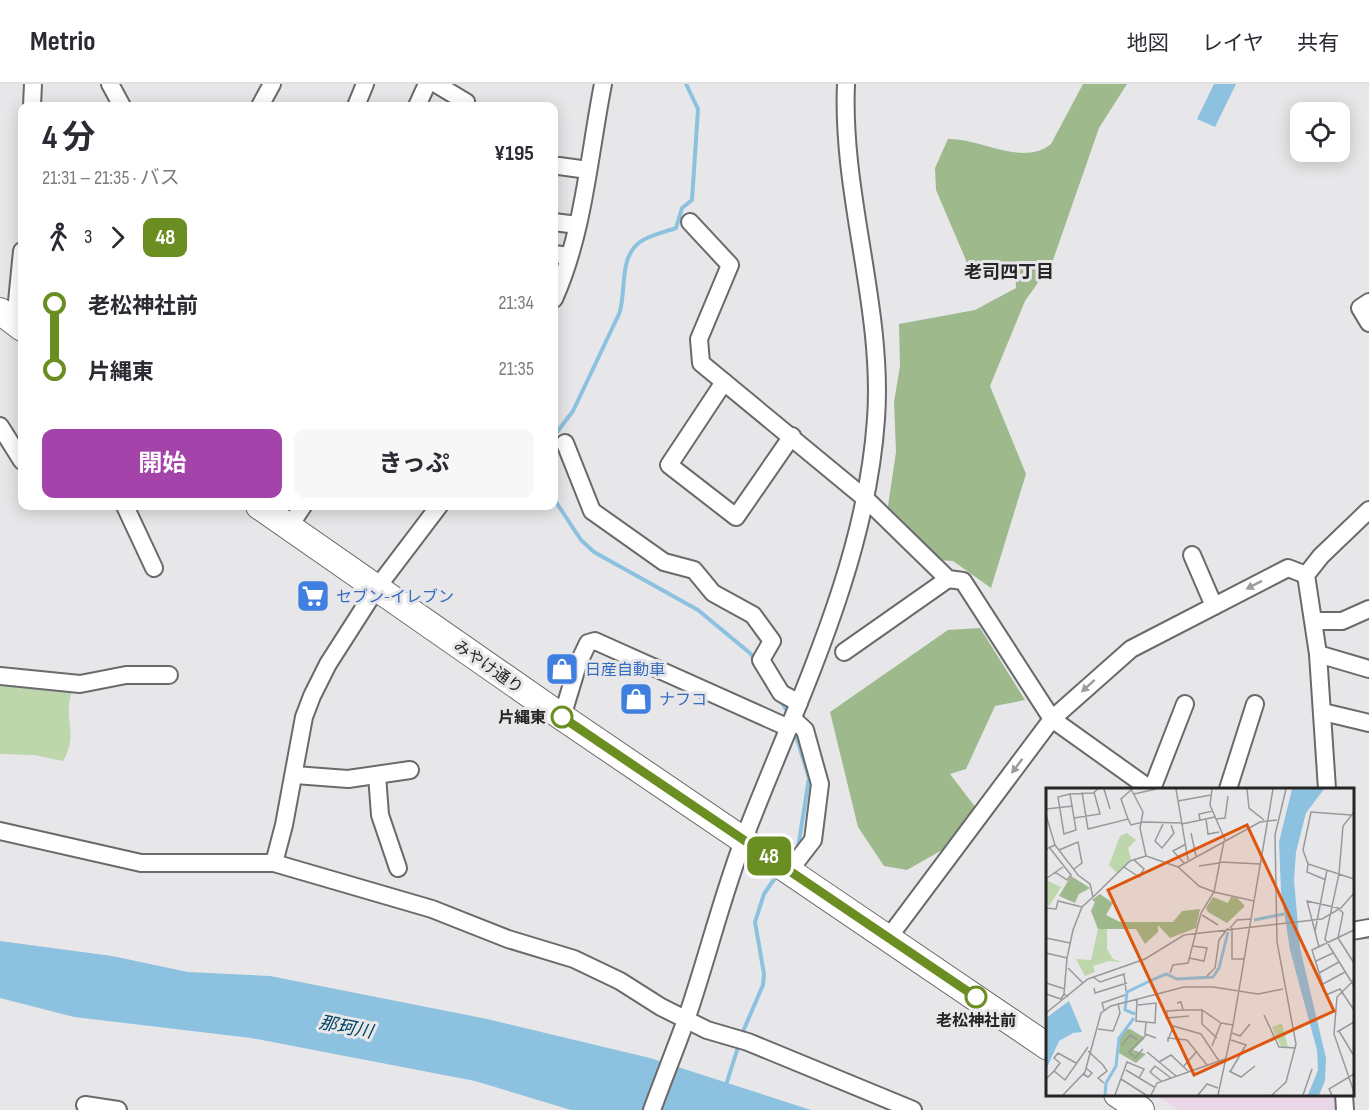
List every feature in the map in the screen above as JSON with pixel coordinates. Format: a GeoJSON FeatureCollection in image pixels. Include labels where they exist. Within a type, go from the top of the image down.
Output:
{"type":"FeatureCollection","features":[{"type":"Feature","properties":{"kind":"highway","name":"みやけ通り"},"geometry":{"type":"LineString","coordinates":[[274,510],[296,516],[376,589],[1046,1046]]}},
{"type":"Feature","properties":{"kind":"highway"},"geometry":{"type":"LineString","coordinates":[[1118,1095],[1141,1110]]}},
{"type":"Feature","properties":{"kind":"street"},"geometry":{"type":"LineString","coordinates":[[32,102],[33,84]]}},
{"type":"Feature","properties":{"kind":"street"},"geometry":{"type":"LineString","coordinates":[[110,84],[120,102]]}},
{"type":"Feature","properties":{"kind":"street"},"geometry":{"type":"LineString","coordinates":[[262,102],[272,84]]}},
{"type":"Feature","properties":{"kind":"street"},"geometry":{"type":"LineString","coordinates":[[358,102],[365,84]]}},
{"type":"Feature","properties":{"kind":"street"},"geometry":{"type":"LineString","coordinates":[[419,102],[427,84]]}},
{"type":"Feature","properties":{"kind":"street"},"geometry":{"type":"LineString","coordinates":[[436,84],[466,102]]}},
{"type":"Feature","properties":{"kind":"street"},"geometry":{"type":"LineString","coordinates":[[558,274],[561,255],[577,225],[603,84]]}},
{"type":"Feature","properties":{"kind":"street"},"geometry":{"type":"LineString","coordinates":[[652,1110],[685,1023],[744,838],[794,717],[840,588],[867,500],[877,418],[878,372],[847,155],[846,84]]}},
{"type":"Feature","properties":{"kind":"street"},"geometry":{"type":"LineString","coordinates":[[559,166],[588,170]]}},
{"type":"Feature","properties":{"kind":"street"},"geometry":{"type":"LineString","coordinates":[[690,222],[730,265],[699,339],[701,363],[867,500],[948,579],[963,581],[1052,719],[1150,788]]}},
{"type":"Feature","properties":{"kind":"street"},"geometry":{"type":"LineString","coordinates":[[558,223],[577,225]]}},
{"type":"Feature","properties":{"kind":"street"},"geometry":{"type":"LineString","coordinates":[[12,320],[18,292]]}},
{"type":"Feature","properties":{"kind":"street"},"geometry":{"type":"LineString","coordinates":[[1369,302],[1360,308],[1369,323]]}},
{"type":"Feature","properties":{"kind":"street"},"geometry":{"type":"LineString","coordinates":[[724,382],[669,465],[736,517],[792,436]]}},
{"type":"Feature","properties":{"kind":"street"},"geometry":{"type":"LineString","coordinates":[[0,426],[18,455]]}},
{"type":"Feature","properties":{"kind":"street"},"geometry":{"type":"LineString","coordinates":[[565,442],[592,511],[664,562],[694,570],[713,593],[753,615],[772,641],[761,660],[794,717],[805,730],[820,784],[813,840],[789,871]]}},
{"type":"Feature","properties":{"kind":"street"},"geometry":{"type":"LineString","coordinates":[[127,510],[154,568]]}},
{"type":"Feature","properties":{"kind":"street"},"geometry":{"type":"LineString","coordinates":[[274,863],[295,775],[304,717],[312,696],[328,664],[376,589],[437,510]]}},
{"type":"Feature","properties":{"kind":"street"},"geometry":{"type":"LineString","coordinates":[[1327,788],[1318,654],[1306,575],[1321,556],[1369,510]]}},
{"type":"Feature","properties":{"kind":"street"},"geometry":{"type":"LineString","coordinates":[[1192,555],[1214,606]]}},
{"type":"Feature","properties":{"kind":"street"},"geometry":{"type":"LineString","coordinates":[[889,938],[1052,719],[1131,649],[1288,568],[1306,575]]}},
{"type":"Feature","properties":{"kind":"street"},"geometry":{"type":"LineString","coordinates":[[844,652],[948,579]]}},
{"type":"Feature","properties":{"kind":"street"},"geometry":{"type":"LineString","coordinates":[[1314,621],[1342,621],[1369,609]]}},
{"type":"Feature","properties":{"kind":"street"},"geometry":{"type":"LineString","coordinates":[[562,717],[578,664],[588,643],[595,641],[794,717]]}},
{"type":"Feature","properties":{"kind":"street"},"geometry":{"type":"LineString","coordinates":[[1318,654],[1369,669]]}},
{"type":"Feature","properties":{"kind":"street"},"geometry":{"type":"LineString","coordinates":[[0,676],[80,684],[126,675],[169,675]]}},
{"type":"Feature","properties":{"kind":"street"},"geometry":{"type":"LineString","coordinates":[[1228,788],[1255,704]]}},
{"type":"Feature","properties":{"kind":"street"},"geometry":{"type":"LineString","coordinates":[[1151,788],[1185,705]]}},
{"type":"Feature","properties":{"kind":"street"},"geometry":{"type":"LineString","coordinates":[[1323,712],[1369,723]]}},
{"type":"Feature","properties":{"kind":"street"},"geometry":{"type":"LineString","coordinates":[[295,775],[332,780],[410,770]]}},
{"type":"Feature","properties":{"kind":"street"},"geometry":{"type":"LineString","coordinates":[[377,775],[380,815],[398,868]]}},
{"type":"Feature","properties":{"kind":"street"},"geometry":{"type":"LineString","coordinates":[[0,831],[141,863],[274,863],[432,909],[508,939],[574,959],[620,981],[685,1023],[747,1042],[913,1110]]}},
{"type":"Feature","properties":{"kind":"street"},"geometry":{"type":"LineString","coordinates":[[1354,932],[1369,928]]}},
{"type":"Feature","properties":{"kind":"street"},"geometry":{"type":"LineString","coordinates":[[1344,1095],[1345,1110]]}},
{"type":"Feature","properties":{"kind":"street"},"geometry":{"type":"LineString","coordinates":[[86,1105],[118,1110]]}},
{"type":"Feature","properties":{"kind":"shaded area"},"geometry":{"type":"Polygon","coordinates":[[[1156,1095],[1334,1095],[1336,1110],[1178,1110],[1156,1095]]]}},
{"type":"Feature","properties":{"kind":"green space"},"geometry":{"type":"Polygon","coordinates":[[[1083,84],[1127,84],[1099,128],[1052,263],[1025,301],[990,386],[1026,474],[991,588],[953,561],[938,560],[887,513],[896,452],[894,402],[900,366],[899,324],[975,310],[1016,288],[1015,267],[980,276],[971,272],[936,190],[935,168],[948,139],[1015,152],[1028,153],[1040,150],[1051,144],[1083,84]]]}},
{"type":"Feature","properties":{"kind":"green space"},"geometry":{"type":"Polygon","coordinates":[[[980,628],[1025,700],[995,706],[966,769],[950,774],[976,808],[956,842],[907,870],[884,866],[858,827],[830,712],[948,630],[980,628]]]}},
{"type":"Feature","properties":{"kind":"green space"},"geometry":{"type":"Polygon","coordinates":[[[0,679],[73,689],[69,709],[70,742],[63,761],[34,755],[0,754],[0,679]]]}},
{"type":"Feature","properties":{"kind":"water"},"geometry":{"type":"Polygon","coordinates":[[[1214,84],[1236,84],[1215,127],[1197,119],[1214,84]]]}},
{"type":"Feature","properties":{"kind":"water","name":"那珂川"},"geometry":{"type":"Polygon","coordinates":[[[0,941],[112,956],[188,972],[270,976],[487,1019],[650,1058],[811,1110],[571,1110],[475,1081],[251,1038],[74,1017],[0,998],[0,941]]]}},
{"type":"Feature","properties":{"kind":"waterway"},"geometry":{"type":"LineString","coordinates":[[558,431],[573,411],[619,314],[626,266],[633,249],[648,237],[676,228],[682,208],[692,200],[698,109],[686,84]]}},
{"type":"Feature","properties":{"kind":"waterway"},"geometry":{"type":"LineString","coordinates":[[558,505],[581,540],[594,552],[698,610],[751,654],[755,661]]}},
{"type":"Feature","properties":{"kind":"waterway"},"geometry":{"type":"LineString","coordinates":[[780,700],[789,714]]}},
{"type":"Feature","properties":{"kind":"waterway"},"geometry":{"type":"LineString","coordinates":[[794,729],[809,778],[798,848]]}},
{"type":"Feature","properties":{"kind":"waterway"},"geometry":{"type":"LineString","coordinates":[[741,1036],[763,985],[764,974],[755,922],[764,894],[777,875]]}},
{"type":"Feature","properties":{"kind":"waterway"},"geometry":{"type":"LineString","coordinates":[[725,1088],[739,1044]]}},
{"type":"Feature","properties":{"kind":"bus line","name":"48"},"geometry":{"type":"LineString","coordinates":[[562,717],[976,997]]}},
{"type":"Feature","properties":{"kind":"place","name":"セブン-イレブン"},"geometry":{"type":"Point","coordinates":[313,596]}},
{"type":"Feature","properties":{"kind":"place","name":"日産自動車"},"geometry":{"type":"Point","coordinates":[562,669]}},
{"type":"Feature","properties":{"kind":"place","name":"ナフコ"},"geometry":{"type":"Point","coordinates":[636,699]}},
{"type":"Feature","properties":{"kind":"place","name":"片縄東"},"geometry":{"type":"Point","coordinates":[562,717]}},
{"type":"Feature","properties":{"kind":"place","name":"老松神社前"},"geometry":{"type":"Point","coordinates":[976,997]}},
{"type":"Feature","properties":{"kind":"district","name":"老司四丁目"},"geometry":{"type":"Point","coordinates":[1009,272]}}]}
